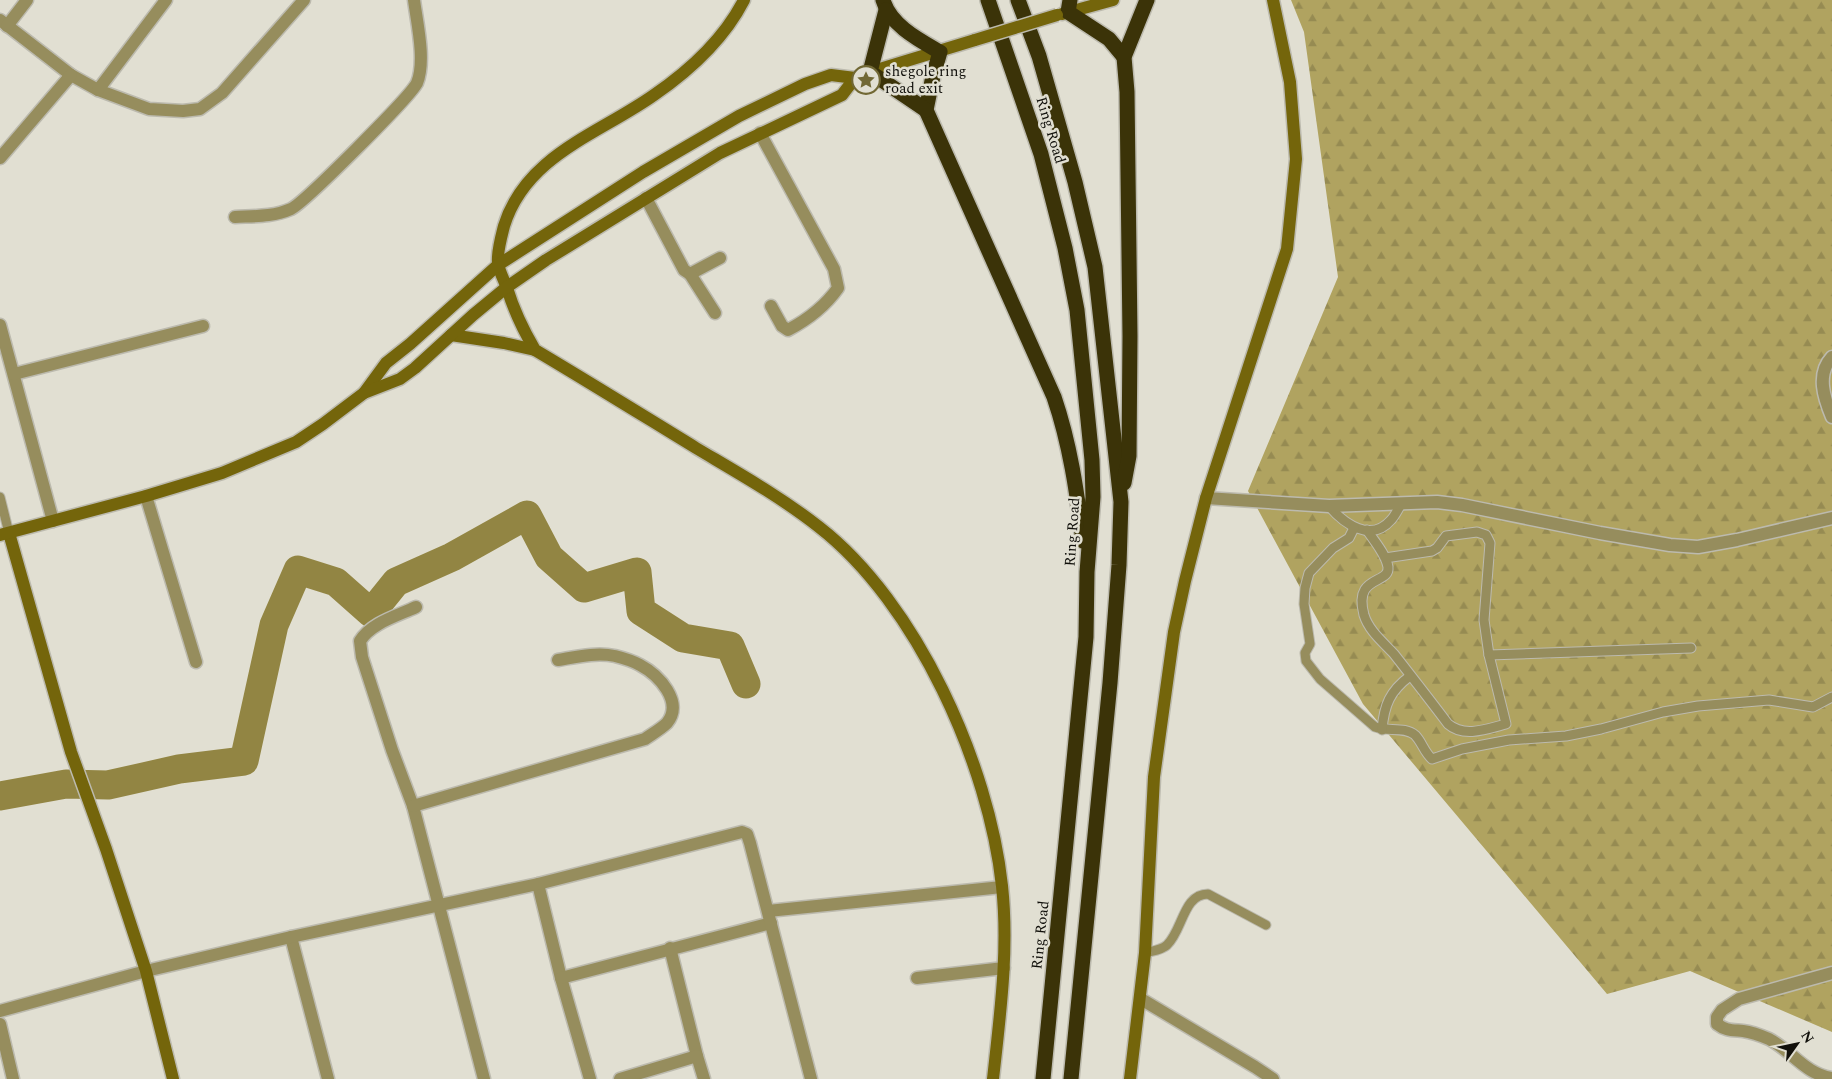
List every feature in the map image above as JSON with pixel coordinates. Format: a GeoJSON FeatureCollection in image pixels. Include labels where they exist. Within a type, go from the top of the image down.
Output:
{"type":"FeatureCollection","features":[{"type":"Feature","properties":{"kind":"highway","name":"Ring Road"},"geometry":{"type":"LineString","coordinates":[[988,0],[1041,154],[1065,248],[1077,310],[1092,460],[1093,497],[1086,572],[1086,637],[1043,1079]]}},
{"type":"Feature","properties":{"kind":"highway","name":"Ring Road"},"geometry":{"type":"LineString","coordinates":[[1018,0],[1039,56],[1075,182],[1095,267],[1121,502],[1119,565],[1110,683],[1071,1079]]}},
{"type":"Feature","properties":{"kind":"highway"},"geometry":{"type":"LineString","coordinates":[[1121,502],[1129,456],[1130,336],[1127,92],[1124,57],[1147,0]]}},
{"type":"Feature","properties":{"kind":"highway"},"geometry":{"type":"LineString","coordinates":[[884,5],[908,32],[940,52],[926,110]]}},
{"type":"Feature","properties":{"kind":"highway"},"geometry":{"type":"LineString","coordinates":[[884,5],[870,72],[926,110],[1054,397],[1064,425],[1072,465],[1086,572]]}},
{"type":"Feature","properties":{"kind":"highway"},"geometry":{"type":"LineString","coordinates":[[1065,9],[1109,39],[1124,57]]}},
{"type":"Feature","properties":{"kind":"main road"},"geometry":{"type":"LineString","coordinates":[[535,350],[519,323],[498,265],[498,255],[506,220],[512,205],[529,180],[546,163],[654,96],[687,70],[725,31],[744,0]]}},
{"type":"Feature","properties":{"kind":"main road"},"geometry":{"type":"LineString","coordinates":[[364,393],[386,363],[498,265],[643,172],[739,116],[805,84],[831,75],[855,78],[940,52],[1065,9],[1113,0]]}},
{"type":"Feature","properties":{"kind":"main road"},"geometry":{"type":"LineString","coordinates":[[1130,1079],[1145,954],[1154,777],[1174,632],[1206,498],[1287,249],[1296,160],[1290,82],[1273,0]]}},
{"type":"Feature","properties":{"kind":"main road"},"geometry":{"type":"LineString","coordinates":[[173,1079],[146,971],[71,752],[5,534],[146,496],[222,473],[296,442],[364,393],[400,378],[414,368],[507,287],[546,260],[720,153],[842,95],[855,78]]}},
{"type":"Feature","properties":{"kind":"main road"},"geometry":{"type":"LineString","coordinates":[[451,334],[504,342],[535,350],[777,497],[821,528],[881,590],[910,632],[940,686],[961,730],[981,786],[997,845],[1004,915],[1004,968],[993,1079]]}},
{"type":"Feature","properties":{"kind":"street"},"geometry":{"type":"LineString","coordinates":[[27,0],[4,23],[71,75],[98,90],[149,108],[183,111],[200,108],[222,93],[304,0]]}},
{"type":"Feature","properties":{"kind":"street"},"geometry":{"type":"LineString","coordinates":[[98,90],[166,0]]}},
{"type":"Feature","properties":{"kind":"street"},"geometry":{"type":"LineString","coordinates":[[235,217],[277,214],[294,208],[403,100],[417,83],[421,62],[414,0]]}},
{"type":"Feature","properties":{"kind":"street"},"geometry":{"type":"LineString","coordinates":[[0,158],[71,75]]}},
{"type":"Feature","properties":{"kind":"street"},"geometry":{"type":"LineString","coordinates":[[760,133],[834,269],[838,288],[832,297],[798,325],[788,330],[782,326],[771,306]]}},
{"type":"Feature","properties":{"kind":"street"},"geometry":{"type":"LineString","coordinates":[[646,198],[684,270],[690,274],[715,314]]}},
{"type":"Feature","properties":{"kind":"street"},"geometry":{"type":"LineString","coordinates":[[690,274],[720,258]]}},
{"type":"Feature","properties":{"kind":"street"},"geometry":{"type":"LineString","coordinates":[[0,324],[53,521]]}},
{"type":"Feature","properties":{"kind":"street"},"geometry":{"type":"LineString","coordinates":[[14,374],[203,326]]}},
{"type":"Feature","properties":{"kind":"street"},"geometry":{"type":"LineString","coordinates":[[1832,357],[1828,362],[1821,382],[1832,417]]}},
{"type":"Feature","properties":{"kind":"street"},"geometry":{"type":"LineString","coordinates":[[146,496],[196,662]]}},
{"type":"Feature","properties":{"kind":"street"},"geometry":{"type":"LineString","coordinates":[[1206,498],[1329,506],[1437,502],[1462,505],[1670,545],[1698,546],[1737,540],[1832,518]]}},
{"type":"Feature","properties":{"kind":"street"},"geometry":{"type":"LineString","coordinates":[[416,607],[374,627],[364,634],[360,641],[362,657],[392,750],[413,806],[484,1079]]}},
{"type":"Feature","properties":{"kind":"street"},"geometry":{"type":"LineString","coordinates":[[413,806],[645,739],[667,723],[673,707],[669,693],[659,678],[640,664],[613,656],[588,655],[558,660]]}},
{"type":"Feature","properties":{"kind":"street"},"geometry":{"type":"LineString","coordinates":[[0,1011],[146,971],[291,937],[538,884],[742,832],[747,834],[750,843],[812,1079]]}},
{"type":"Feature","properties":{"kind":"street"},"geometry":{"type":"LineString","coordinates":[[538,884],[561,978],[590,1079]]}},
{"type":"Feature","properties":{"kind":"street"},"geometry":{"type":"LineString","coordinates":[[561,978],[670,948],[770,917],[1002,887]]}},
{"type":"Feature","properties":{"kind":"street"},"geometry":{"type":"LineString","coordinates":[[291,937],[328,1079]]}},
{"type":"Feature","properties":{"kind":"street"},"geometry":{"type":"LineString","coordinates":[[670,948],[704,1079]]}},
{"type":"Feature","properties":{"kind":"street"},"geometry":{"type":"LineString","coordinates":[[917,978],[1004,968]]}},
{"type":"Feature","properties":{"kind":"street"},"geometry":{"type":"LineString","coordinates":[[1832,973],[1739,999],[1722,1010],[1717,1017],[1717,1024],[1725,1030],[1743,1031],[1768,1038],[1805,1067],[1815,1073],[1832,1078]]}},
{"type":"Feature","properties":{"kind":"street"},"geometry":{"type":"LineString","coordinates":[[1140,1000],[1273,1079]]}},
{"type":"Feature","properties":{"kind":"street"},"geometry":{"type":"LineString","coordinates":[[0,1024],[13,1079]]}},
{"type":"Feature","properties":{"kind":"street"},"geometry":{"type":"LineString","coordinates":[[620,1079],[697,1056]]}},
{"type":"Feature","properties":{"kind":"lane"},"geometry":{"type":"LineString","coordinates":[[0,497],[5,534]]}},
{"type":"Feature","properties":{"kind":"lane"},"geometry":{"type":"LineString","coordinates":[[1329,506],[1354,528],[1367,530],[1381,528],[1391,520],[1402,504]]}},
{"type":"Feature","properties":{"kind":"lane"},"geometry":{"type":"LineString","coordinates":[[1354,528],[1349,538],[1333,548],[1309,573],[1305,588],[1304,604],[1310,644],[1305,653],[1306,661],[1320,679],[1375,727],[1382,730],[1407,730],[1415,734],[1428,756],[1432,759],[1462,749],[1510,740],[1575,734],[1663,712],[1698,706],[1769,700],[1812,707],[1832,697]]}},
{"type":"Feature","properties":{"kind":"lane"},"geometry":{"type":"LineString","coordinates":[[1367,530],[1385,558],[1388,567],[1385,576],[1365,588],[1362,596],[1365,617],[1374,633],[1394,655],[1448,724],[1455,730],[1462,732],[1482,730],[1506,724]]}},
{"type":"Feature","properties":{"kind":"lane"},"geometry":{"type":"LineString","coordinates":[[1385,558],[1432,550],[1437,548],[1441,539],[1446,536],[1477,532],[1486,535],[1490,543],[1484,620],[1489,655],[1510,740]]}},
{"type":"Feature","properties":{"kind":"lane"},"geometry":{"type":"LineString","coordinates":[[1489,655],[1691,648]]}},
{"type":"Feature","properties":{"kind":"lane"},"geometry":{"type":"LineString","coordinates":[[1382,730],[1383,714],[1387,703],[1396,687],[1410,676]]}},
{"type":"Feature","properties":{"kind":"lane"},"geometry":{"type":"LineString","coordinates":[[1145,954],[1165,947],[1173,939],[1192,899],[1200,894],[1208,894],[1266,925]]}},
{"type":"Feature","properties":{"kind":"green space"},"geometry":{"type":"Polygon","coordinates":[[[1291,0],[1832,0],[1832,1032],[1690,971],[1607,994],[1363,704],[1248,491],[1338,277],[1304,32],[1291,0]]]}},
{"type":"Feature","properties":{"kind":"waterway"},"geometry":{"type":"LineString","coordinates":[[0,796],[66,784],[108,785],[179,769],[244,761],[274,625],[298,570],[336,582],[371,613],[396,582],[452,557],[527,515],[549,557],[584,588],[637,572],[641,611],[683,638],[730,646],[746,684]]}},
{"type":"Feature","properties":{"kind":"place","name":"shegole ring road exit"},"geometry":{"type":"Point","coordinates":[866,80]}}]}
